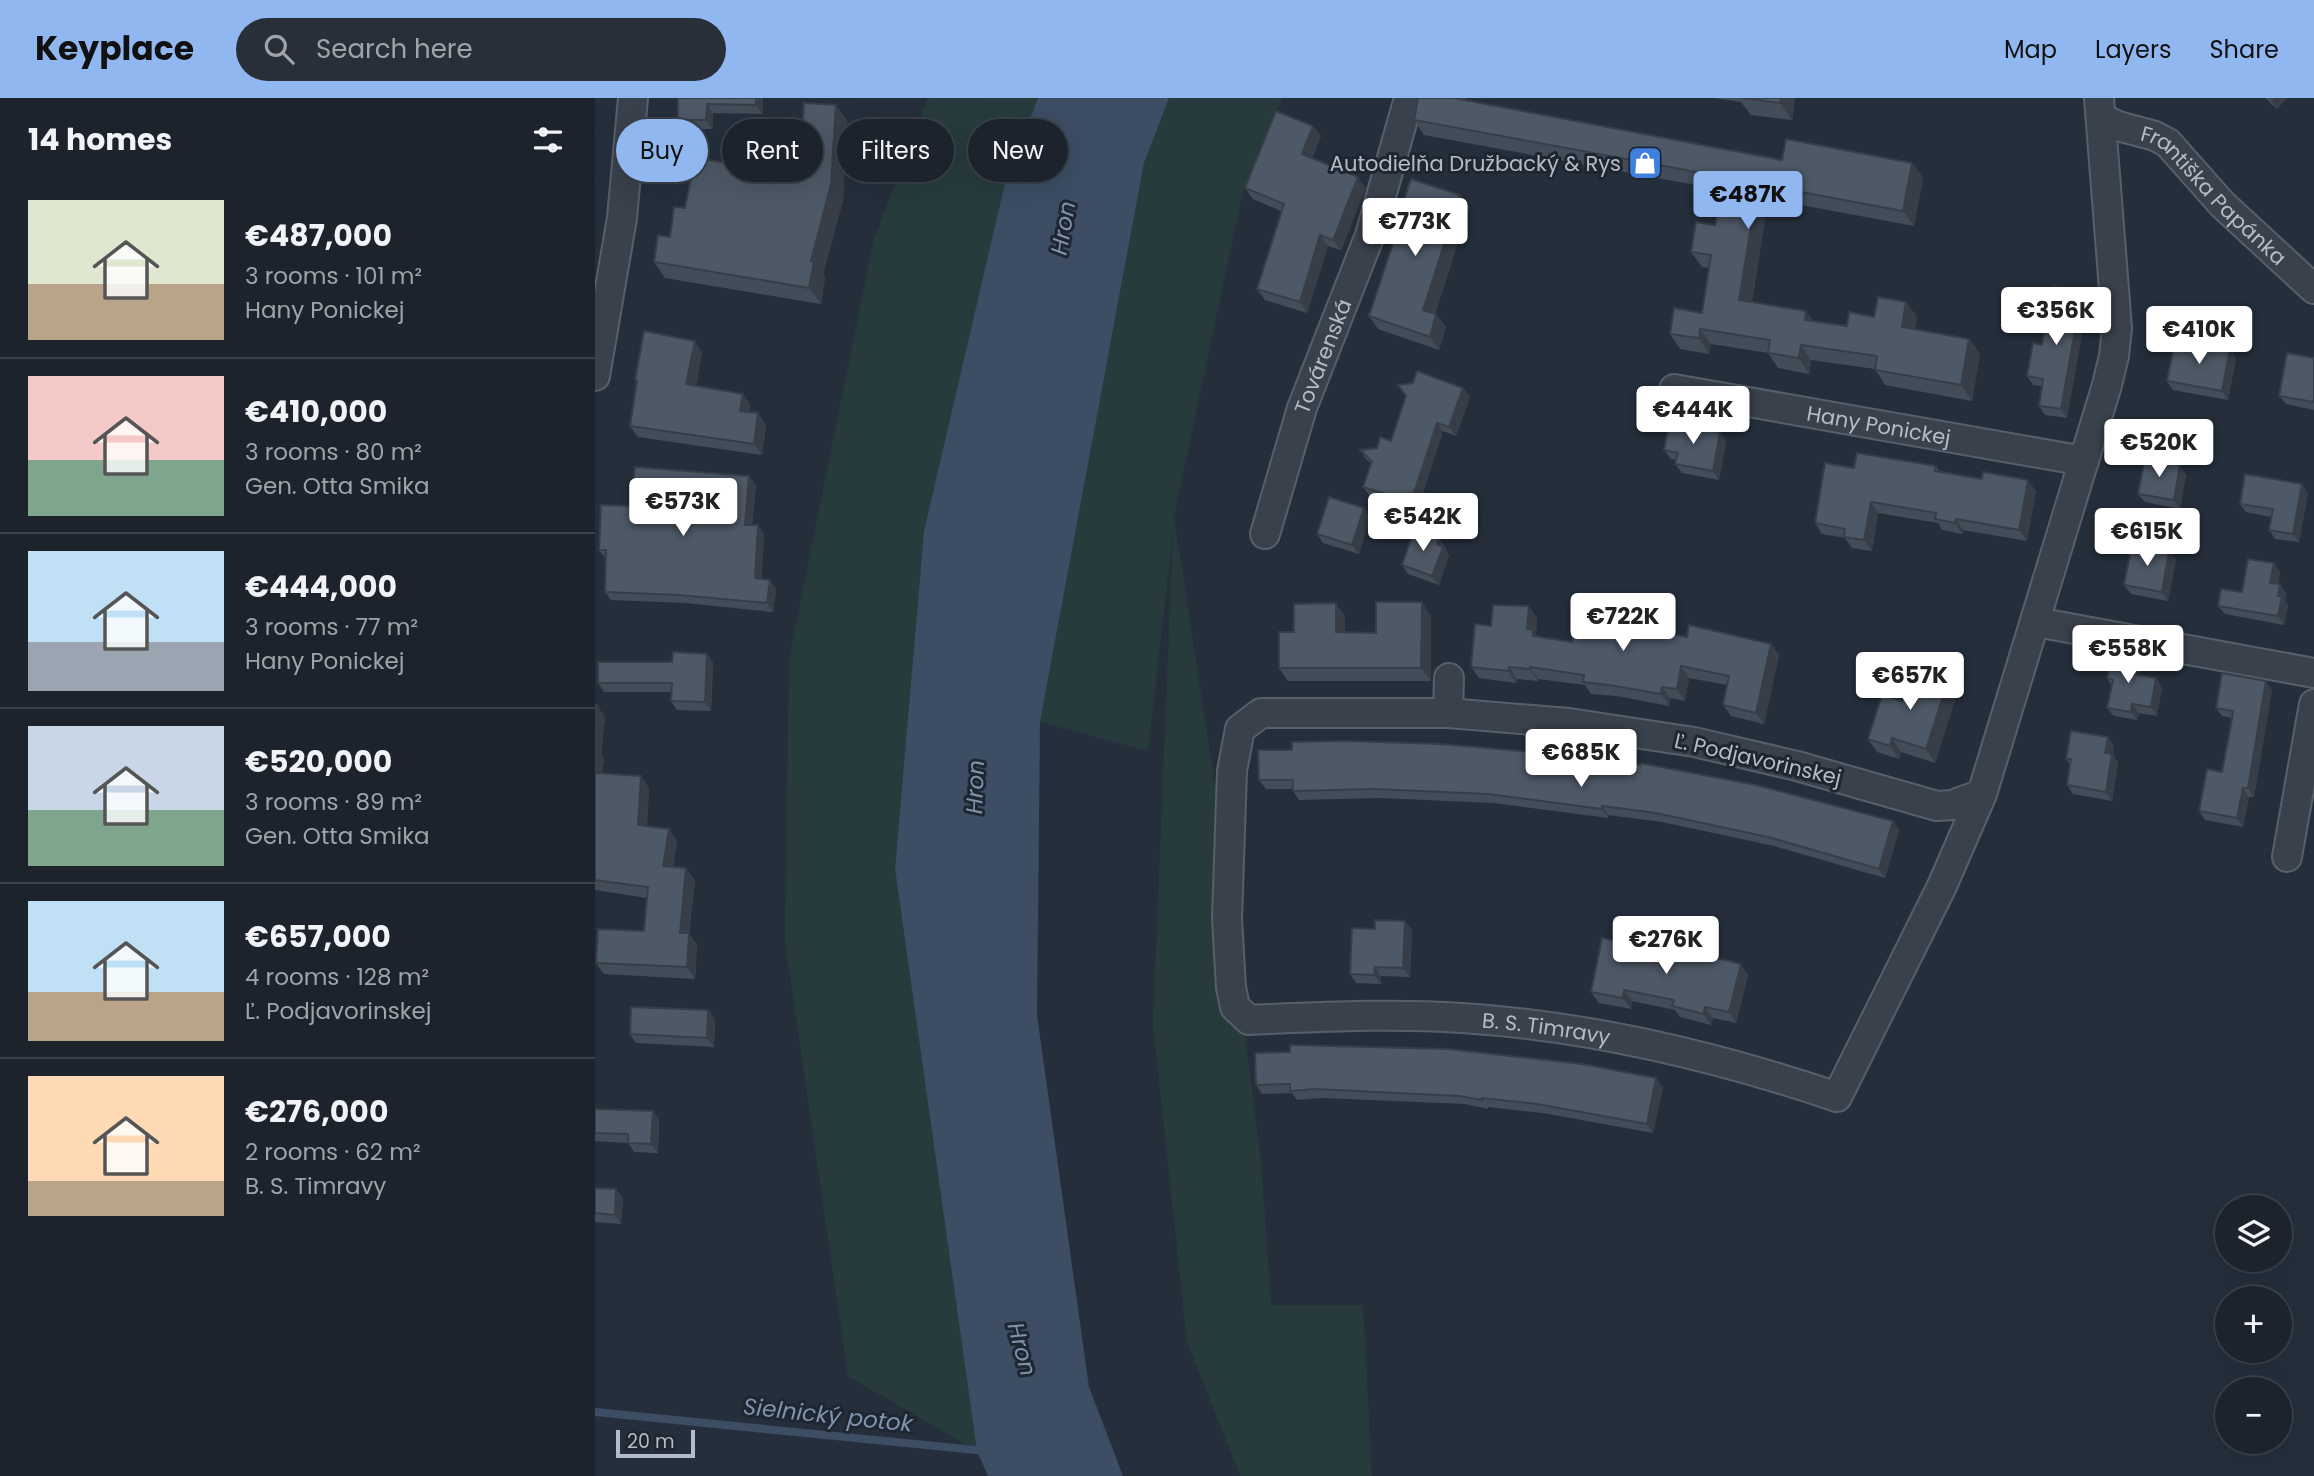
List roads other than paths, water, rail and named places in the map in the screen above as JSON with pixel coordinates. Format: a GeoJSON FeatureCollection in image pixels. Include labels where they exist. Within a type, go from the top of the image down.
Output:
{"type":"FeatureCollection","features":[{"type":"Feature","properties":{"kind":"street"},"geometry":{"type":"LineString","coordinates":[[595,376],[621,230],[633,98]]}},
{"type":"Feature","properties":{"kind":"street","name":"Továrenská"},"geometry":{"type":"LineString","coordinates":[[1265,534],[1303,408],[1370,235],[1409,98]]}},
{"type":"Feature","properties":{"kind":"street"},"geometry":{"type":"LineString","coordinates":[[1982,794],[2108,385],[2114,356],[2117,328],[2100,108]]}},
{"type":"Feature","properties":{"kind":"street","name":"Františka Papánka"},"geometry":{"type":"LineString","coordinates":[[2100,108],[2118,126],[2155,136],[2168,144],[2222,204],[2314,289]]}},
{"type":"Feature","properties":{"kind":"street","name":"Hany Ponickej"},"geometry":{"type":"LineString","coordinates":[[1674,389],[2084,461]]}},
{"type":"Feature","properties":{"kind":"street"},"geometry":{"type":"LineString","coordinates":[[2036,622],[2314,673]]}},
{"type":"Feature","properties":{"kind":"street"},"geometry":{"type":"LineString","coordinates":[[1448,713],[1449,678]]}},
{"type":"Feature","properties":{"kind":"street"},"geometry":{"type":"LineString","coordinates":[[2287,857],[2314,704]]}},
{"type":"Feature","properties":{"kind":"street","name":"Ľ. Podjavorinskej"},"geometry":{"type":"LineString","coordinates":[[1248,1020],[1235,1007],[1231,987],[1227,919],[1232,771],[1240,729],[1261,713],[1448,713],[1569,723],[1694,742],[1797,766],[1937,806],[1952,805],[1982,794]]}},
{"type":"Feature","properties":{"kind":"street","name":"B. S. Timravy"},"geometry":{"type":"LineString","coordinates":[[1248,1020],[1365,1016],[1463,1018],[1557,1029],[1623,1038],[1696,1055],[1769,1074],[1837,1097],[1942,886],[1982,794]]}},
{"type":"Feature","properties":{"kind":"water","name":"Hron"},"geometry":{"type":"Polygon","coordinates":[[[1038,98],[1169,98],[1144,163],[1040,722],[1037,1015],[1089,1387],[1123,1476],[988,1476],[977,1451],[895,869],[924,531],[1004,187],[1006,182],[1068,182],[1068,119],[1030,119],[1038,98]]]}},
{"type":"Feature","properties":{"kind":"waterway","name":"Sielnický potok"},"geometry":{"type":"LineString","coordinates":[[595,1412],[986,1451]]}},
{"type":"Feature","properties":{"kind":"place","name":"Autodielňa Družbacký & Rys"},"geometry":{"type":"Point","coordinates":[1645,163]}}]}
